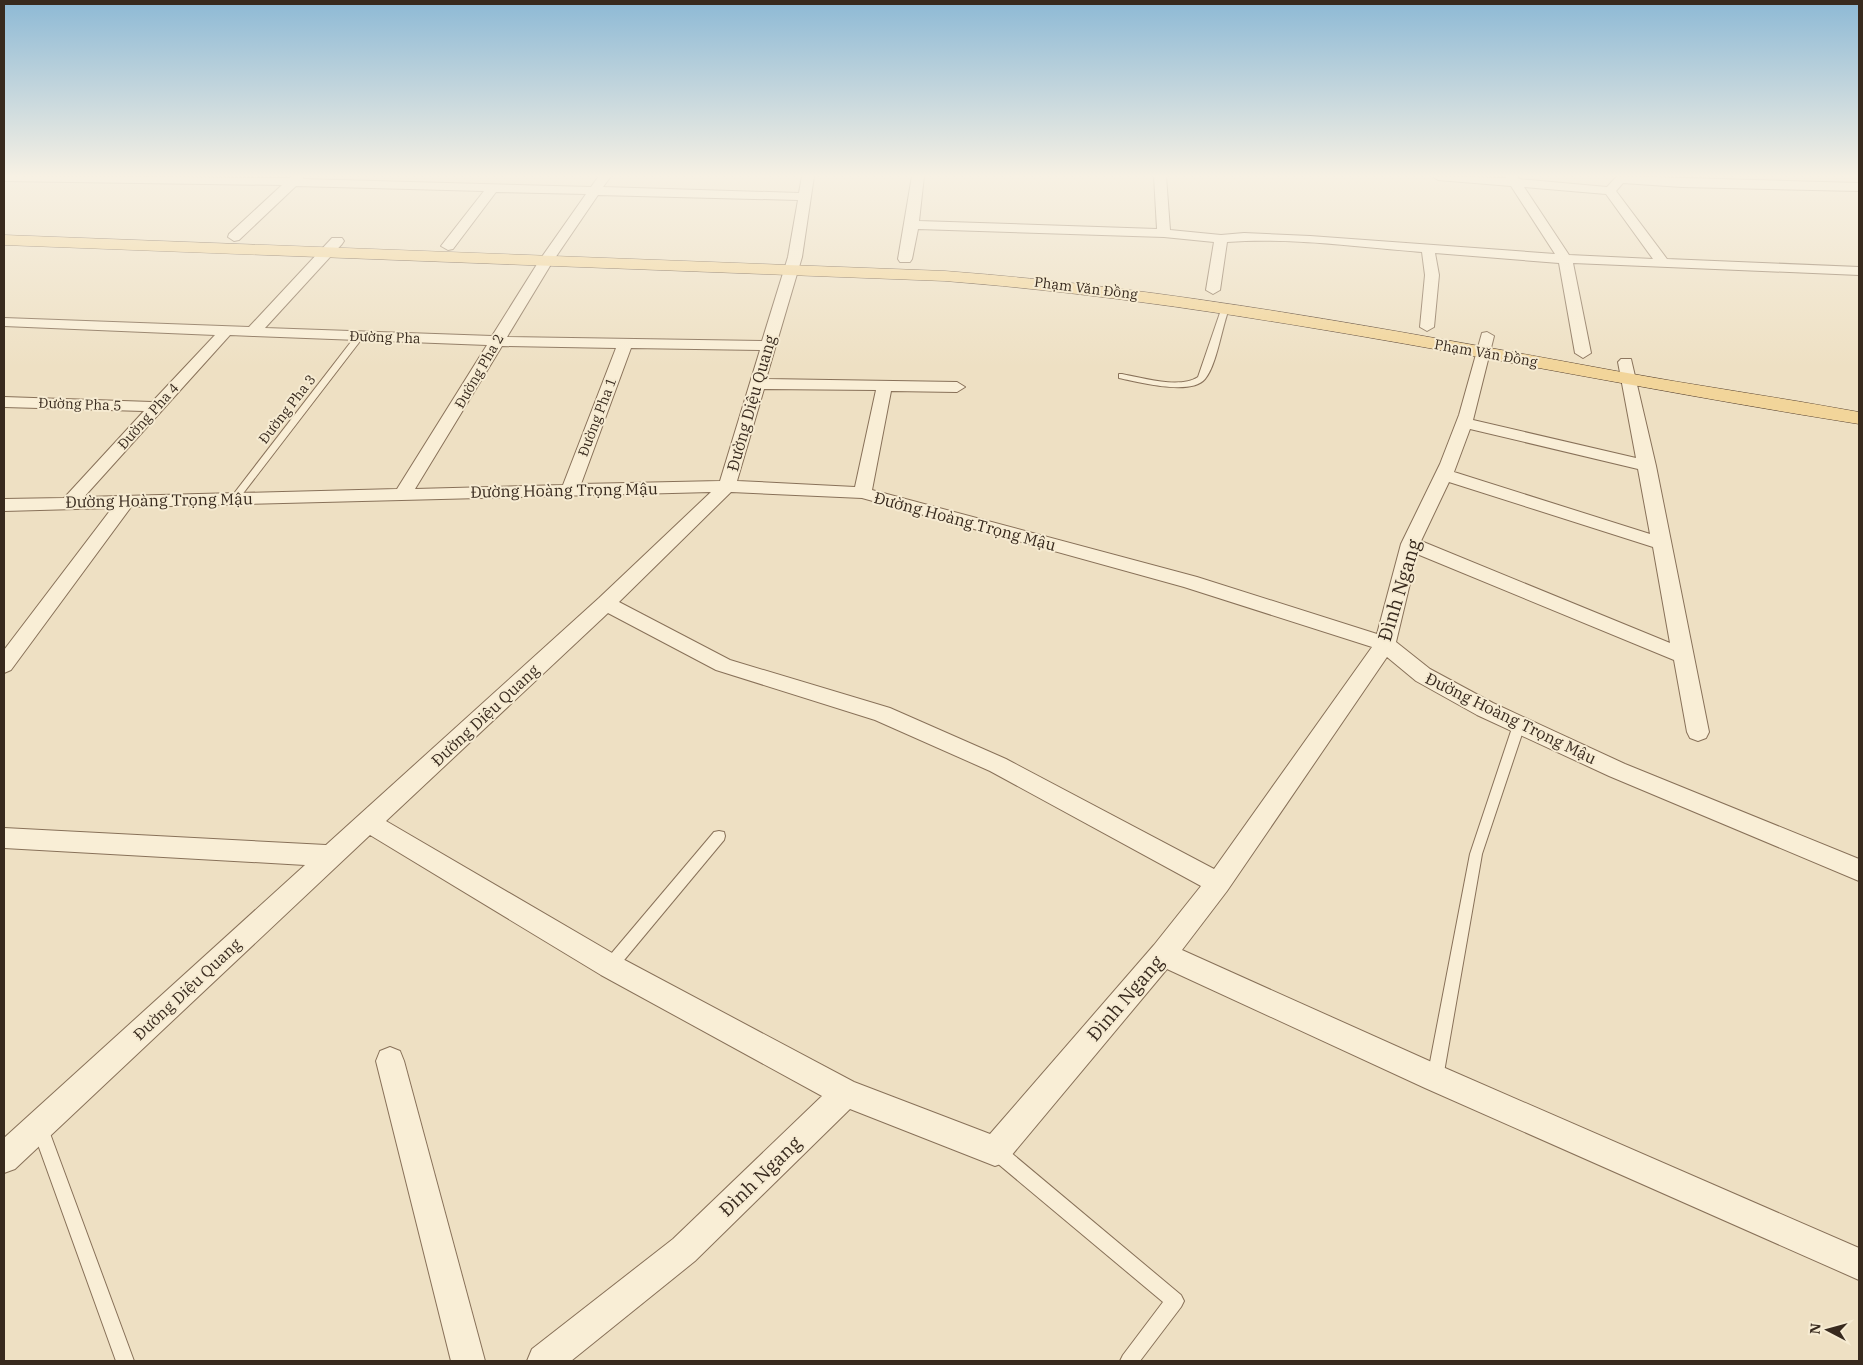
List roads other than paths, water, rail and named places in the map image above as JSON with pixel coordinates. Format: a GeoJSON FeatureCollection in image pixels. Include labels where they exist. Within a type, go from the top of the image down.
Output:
{"type":"FeatureCollection","features":[{"type":"Feature","properties":{"kind":"main road","name":"Phạm Văn Đồng"},"geometry":{"type":"LineString","coordinates":[[4,240],[332,247],[792,264],[1035,281],[1226,306],[1485,344],[1583,354],[1859,401]]}},
{"type":"Feature","properties":{"kind":"main road","name":"Phạm Văn Đồng"},"geometry":{"type":"LineString","coordinates":[[260,240],[332,247],[448,246],[550,255]]}},
{"type":"Feature","properties":{"kind":"main road","name":"Phạm Văn Đồng"},"geometry":{"type":"LineString","coordinates":[[792,264],[905,259],[1010,265],[1113,275],[1427,327],[1485,344],[1630,380],[1859,418]]}},
{"type":"Feature","properties":{"kind":"street"},"geometry":{"type":"LineString","coordinates":[[448,246],[453,240]]}},
{"type":"Feature","properties":{"kind":"street","name":"Đường Pha 2"},"geometry":{"type":"LineString","coordinates":[[403,494],[454,414],[495,341],[561,240]]}},
{"type":"Feature","properties":{"kind":"street","name":"Đường Diệu Quang"},"geometry":{"type":"LineString","coordinates":[[4,1158],[606,603],[727,486],[792,264],[796,240]]}},
{"type":"Feature","properties":{"kind":"street"},"geometry":{"type":"LineString","coordinates":[[905,259],[909,240]]}},
{"type":"Feature","properties":{"kind":"street"},"geometry":{"type":"LineString","coordinates":[[1212,290],[1221,240]]}},
{"type":"Feature","properties":{"kind":"street"},"geometry":{"type":"LineString","coordinates":[[1295,240],[1565,259],[1859,271]]}},
{"type":"Feature","properties":{"kind":"street"},"geometry":{"type":"LineString","coordinates":[[1552,240],[1565,259],[1583,354]]}},
{"type":"Feature","properties":{"kind":"street"},"geometry":{"type":"LineString","coordinates":[[1646,240],[1662,262]]}},
{"type":"Feature","properties":{"kind":"street"},"geometry":{"type":"LineString","coordinates":[[253,332],[332,247]]}},
{"type":"Feature","properties":{"kind":"street"},"geometry":{"type":"LineString","coordinates":[[1427,327],[1432,275],[1428,250]]}},
{"type":"Feature","properties":{"kind":"street","name":"Đường Pha"},"geometry":{"type":"LineString","coordinates":[[4,322],[495,341],[625,345],[767,346]]}},
{"type":"Feature","properties":{"kind":"street","name":"Đường Pha 4"},"geometry":{"type":"LineString","coordinates":[[70,502],[226,331]]}},
{"type":"Feature","properties":{"kind":"street","name":"Đình Ngang"},"geometry":{"type":"LineString","coordinates":[[995,1151],[1164,954],[1218,883],[1385,644],[1410,544],[1444,474],[1464,423],[1485,344]]}},
{"type":"Feature","properties":{"kind":"street","name":"Đường Pha 1"},"geometry":{"type":"LineString","coordinates":[[570,489],[625,345]]}},
{"type":"Feature","properties":{"kind":"street"},"geometry":{"type":"LineString","coordinates":[[1626,362],[1698,732]]}},
{"type":"Feature","properties":{"kind":"street"},"geometry":{"type":"LineString","coordinates":[[758,384],[884,388],[957,387]]}},
{"type":"Feature","properties":{"kind":"street"},"geometry":{"type":"LineString","coordinates":[[863,493],[884,388]]}},
{"type":"Feature","properties":{"kind":"street","name":"Đường Pha 5"},"geometry":{"type":"LineString","coordinates":[[4,402],[157,407]]}},
{"type":"Feature","properties":{"kind":"street"},"geometry":{"type":"LineString","coordinates":[[1464,423],[1647,466]]}},
{"type":"Feature","properties":{"kind":"street"},"geometry":{"type":"LineString","coordinates":[[1444,474],[1662,544]]}},
{"type":"Feature","properties":{"kind":"street","name":"Đường Hoàng Trọng Mậu"},"geometry":{"type":"LineString","coordinates":[[4,505],[727,486],[863,493],[1190,582],[1385,644],[1423,675],[1519,725],[1626,774],[1859,870]]}},
{"type":"Feature","properties":{"kind":"street"},"geometry":{"type":"LineString","coordinates":[[4,666],[126,501]]}},
{"type":"Feature","properties":{"kind":"street"},"geometry":{"type":"LineString","coordinates":[[1410,544],[1683,656]]}},
{"type":"Feature","properties":{"kind":"street"},"geometry":{"type":"LineString","coordinates":[[606,603],[723,665],[882,714],[998,765],[1218,883]]}},
{"type":"Feature","properties":{"kind":"street"},"geometry":{"type":"LineString","coordinates":[[368,822],[610,966],[846,1093],[995,1151]]}},
{"type":"Feature","properties":{"kind":"street"},"geometry":{"type":"LineString","coordinates":[[4,838],[330,856]]}},
{"type":"Feature","properties":{"kind":"street"},"geometry":{"type":"LineString","coordinates":[[1164,954],[1435,1078],[1859,1264]]}},
{"type":"Feature","properties":{"kind":"street"},"geometry":{"type":"LineString","coordinates":[[390,1061],[468,1361]]}},
{"type":"Feature","properties":{"kind":"street","name":"Đình Ngang"},"geometry":{"type":"LineString","coordinates":[[544,1361],[684,1250],[846,1093]]}},
{"type":"Feature","properties":{"kind":"lane"},"geometry":{"type":"LineString","coordinates":[[1122,376],[1179,385],[1196,382],[1201,379],[1210,360],[1218,326],[1226,306]]}},
{"type":"Feature","properties":{"kind":"lane","name":"Đường Pha 3"},"geometry":{"type":"LineString","coordinates":[[235,498],[360,336]]}},
{"type":"Feature","properties":{"kind":"lane"},"geometry":{"type":"LineString","coordinates":[[1435,1078],[1476,854],[1519,725]]}},
{"type":"Feature","properties":{"kind":"lane"},"geometry":{"type":"LineString","coordinates":[[610,966],[719,836]]}},
{"type":"Feature","properties":{"kind":"lane"},"geometry":{"type":"LineString","coordinates":[[39,1126],[125,1361]]}},
{"type":"Feature","properties":{"kind":"lane"},"geometry":{"type":"LineString","coordinates":[[995,1151],[1175,1301],[1129,1361]]}}]}
